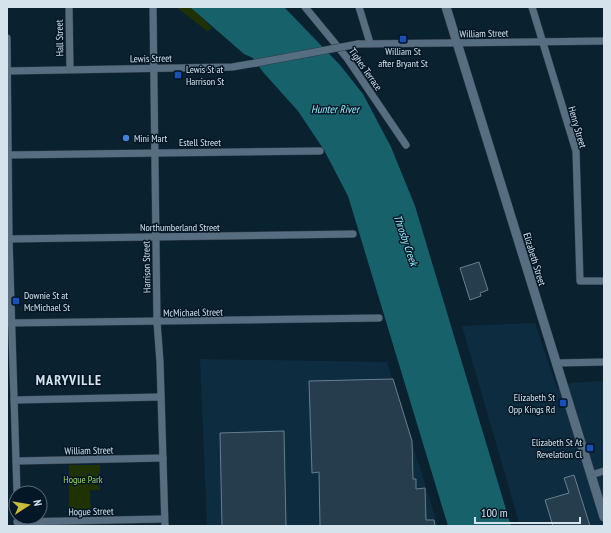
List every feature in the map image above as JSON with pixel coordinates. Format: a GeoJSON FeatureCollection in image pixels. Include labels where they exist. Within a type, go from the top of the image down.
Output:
{"type":"FeatureCollection","features":[{"type":"Feature","properties":{"kind":"main road","name":"Elizabeth Street"},"geometry":{"type":"LineString","coordinates":[[446,7],[604,517]]}},
{"type":"Feature","properties":{"kind":"street","name":"Hall Street"},"geometry":{"type":"LineString","coordinates":[[69,7],[70,69]]}},
{"type":"Feature","properties":{"kind":"street","name":"Harrison Street"},"geometry":{"type":"LineString","coordinates":[[153,7],[157,322],[165,522]]}},
{"type":"Feature","properties":{"kind":"street","name":"Tighes Terrace"},"geometry":{"type":"LineString","coordinates":[[305,7],[347,58],[406,146]]}},
{"type":"Feature","properties":{"kind":"street"},"geometry":{"type":"LineString","coordinates":[[359,7],[364,43]]}},
{"type":"Feature","properties":{"kind":"street","name":"Henry Street"},"geometry":{"type":"LineString","coordinates":[[532,7],[576,151],[580,281],[604,281]]}},
{"type":"Feature","properties":{"kind":"street"},"geometry":{"type":"LineString","coordinates":[[7,38],[9,323],[14,400],[17,485]]}},
{"type":"Feature","properties":{"kind":"street","name":"William Street"},"geometry":{"type":"LineString","coordinates":[[364,43],[604,41]]}},
{"type":"Feature","properties":{"kind":"street","name":"Lewis Street"},"geometry":{"type":"LineString","coordinates":[[7,71],[232,67],[364,43]]}},
{"type":"Feature","properties":{"kind":"street","name":"Estell Street"},"geometry":{"type":"LineString","coordinates":[[7,155],[320,151]]}},
{"type":"Feature","properties":{"kind":"street","name":"Northumberland Street"},"geometry":{"type":"LineString","coordinates":[[8,239],[353,234]]}},
{"type":"Feature","properties":{"kind":"street","name":"McMichael Street"},"geometry":{"type":"LineString","coordinates":[[9,323],[379,318]]}},
{"type":"Feature","properties":{"kind":"street"},"geometry":{"type":"LineString","coordinates":[[556,363],[604,362]]}},
{"type":"Feature","properties":{"kind":"street"},"geometry":{"type":"LineString","coordinates":[[14,400],[161,397]]}},
{"type":"Feature","properties":{"kind":"street","name":"William Street"},"geometry":{"type":"LineString","coordinates":[[16,461],[163,458]]}},
{"type":"Feature","properties":{"kind":"street"},"geometry":{"type":"LineString","coordinates":[[591,475],[604,471]]}},
{"type":"Feature","properties":{"kind":"street","name":"Hogue Street"},"geometry":{"type":"LineString","coordinates":[[48,522],[165,522]]}},
{"type":"Feature","properties":{"kind":"shaded area"},"geometry":{"type":"Polygon","coordinates":[[[535,323],[557,388],[571,383],[604,381],[604,526],[520,526],[462,326],[535,323]]]}},
{"type":"Feature","properties":{"kind":"shaded area"},"geometry":{"type":"Polygon","coordinates":[[[200,359],[387,362],[438,526],[207,526],[200,359]]]}},
{"type":"Feature","properties":{"kind":"green space"},"geometry":{"type":"Polygon","coordinates":[[[176,7],[191,7],[212,28],[207,31],[176,7]]]}},
{"type":"Feature","properties":{"kind":"green space","name":"Hogue Park"},"geometry":{"type":"Polygon","coordinates":[[[69,465],[100,465],[100,490],[90,490],[91,515],[69,515],[69,465]]]}},
{"type":"Feature","properties":{"kind":"water","name":"Hunter River"},"geometry":{"type":"Polygon","coordinates":[[[190,7],[284,7],[340,65],[363,94],[391,147],[415,206],[511,526],[448,526],[348,196],[324,150],[298,111],[263,72],[253,58],[244,54],[190,7]]]}},
{"type":"Feature","properties":{"kind":"building"},"geometry":{"type":"Polygon","coordinates":[[[479,262],[488,290],[480,293],[481,296],[470,300],[460,268],[479,262]]]}},
{"type":"Feature","properties":{"kind":"building"},"geometry":{"type":"Polygon","coordinates":[[[393,379],[412,441],[413,479],[416,479],[416,489],[425,488],[426,520],[434,520],[435,526],[320,526],[319,472],[312,473],[309,381],[393,379]]]}},
{"type":"Feature","properties":{"kind":"building"},"geometry":{"type":"Polygon","coordinates":[[[284,431],[286,526],[222,526],[220,433],[284,431]]]}},
{"type":"Feature","properties":{"kind":"building"},"geometry":{"type":"Polygon","coordinates":[[[574,475],[590,526],[553,526],[545,500],[569,493],[564,478],[574,475]]]}},
{"type":"Feature","properties":{"kind":"place","name":"William St after Bryant St"},"geometry":{"type":"Point","coordinates":[403,39]}},
{"type":"Feature","properties":{"kind":"place","name":"Lewis St at Harrison St"},"geometry":{"type":"Point","coordinates":[178,75]}},
{"type":"Feature","properties":{"kind":"place","name":"Mini Mart"},"geometry":{"type":"Point","coordinates":[126,138]}},
{"type":"Feature","properties":{"kind":"place","name":"Downie St at McMichael St"},"geometry":{"type":"Point","coordinates":[16,301]}},
{"type":"Feature","properties":{"kind":"place","name":"Elizabeth St Opp Kings Rd"},"geometry":{"type":"Point","coordinates":[563,403]}},
{"type":"Feature","properties":{"kind":"place","name":"Elizabeth St At Revelation Cl"},"geometry":{"type":"Point","coordinates":[590,448]}},
{"type":"Feature","properties":{"kind":"district","name":"MARYVILLE"},"geometry":{"type":"Point","coordinates":[69,380]}},
{"type":"Feature","properties":{"kind":"water label","name":"Throsby Creek"},"geometry":{"type":"Point","coordinates":[406,240]}}]}
